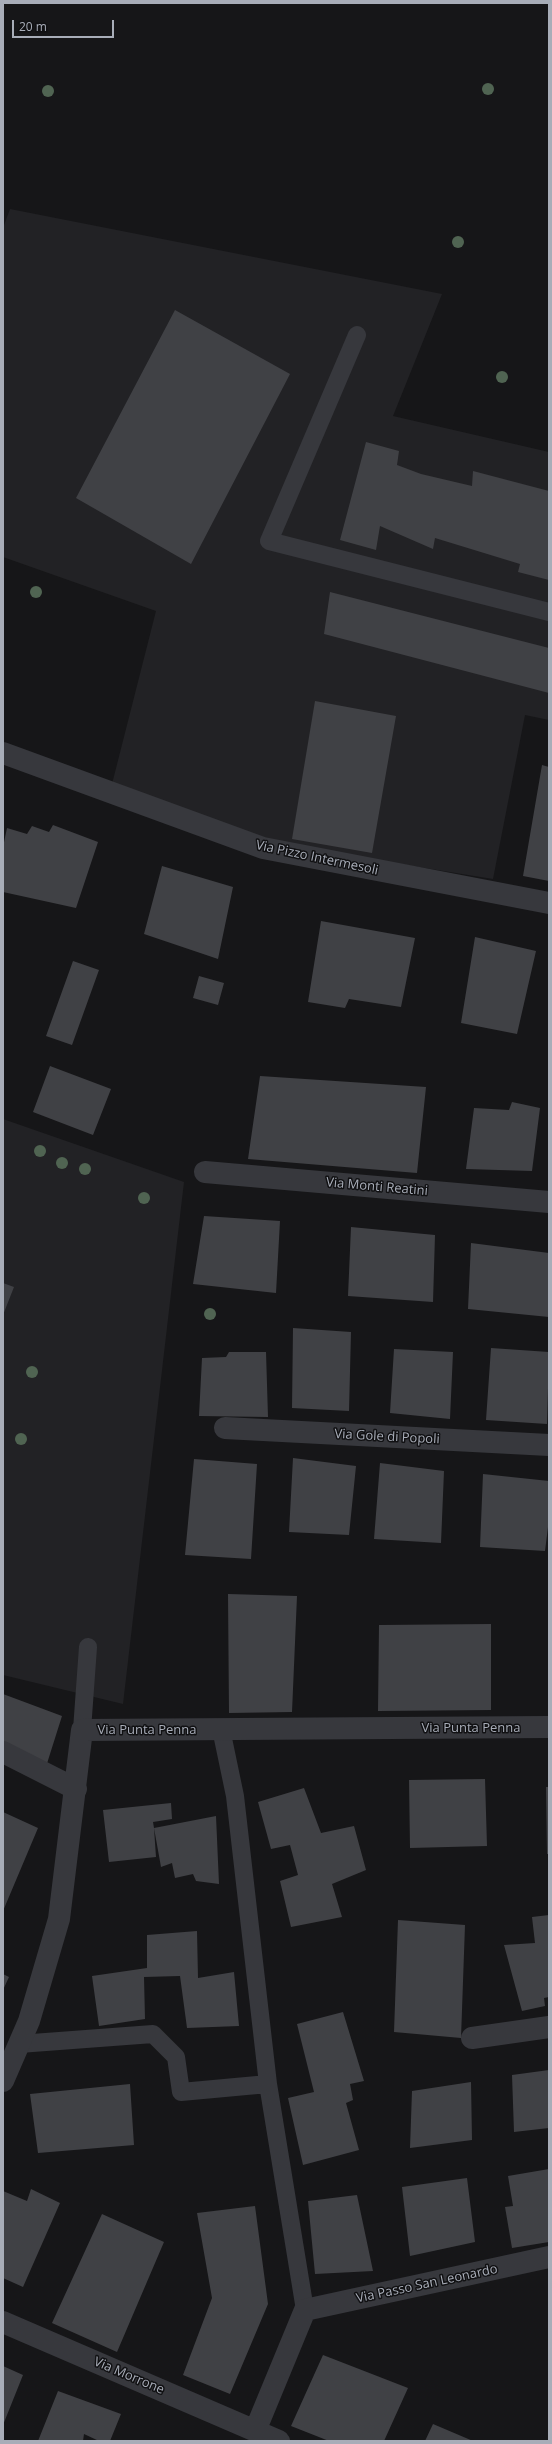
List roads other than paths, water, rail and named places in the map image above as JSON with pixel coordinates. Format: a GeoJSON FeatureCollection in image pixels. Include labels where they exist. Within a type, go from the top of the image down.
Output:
{"type":"FeatureCollection","features":[{"type":"Feature","properties":{"kind":"street","name":"Via Pizzo Intermesoli"},"geometry":{"type":"LineString","coordinates":[[3,753],[262,848],[549,903]]}},
{"type":"Feature","properties":{"kind":"street","name":"Via Monti Reatini"},"geometry":{"type":"LineString","coordinates":[[205,1172],[549,1202]]}},
{"type":"Feature","properties":{"kind":"street","name":"Via Gole di Popoli"},"geometry":{"type":"LineString","coordinates":[[225,1428],[549,1445]]}},
{"type":"Feature","properties":{"kind":"street","name":"Via Punta Penna"},"geometry":{"type":"LineString","coordinates":[[3,2081],[29,2021],[58,1919],[76,1789],[82,1730],[549,1728]]}},
{"type":"Feature","properties":{"kind":"street"},"geometry":{"type":"LineString","coordinates":[[3,1752],[76,1789]]}},
{"type":"Feature","properties":{"kind":"street"},"geometry":{"type":"LineString","coordinates":[[472,2038],[549,2027]]}},
{"type":"Feature","properties":{"kind":"street","name":"Via Passo San Leonardo"},"geometry":{"type":"LineString","coordinates":[[306,2310],[549,2257]]}},
{"type":"Feature","properties":{"kind":"street"},"geometry":{"type":"LineString","coordinates":[[255,2431],[306,2310]]}},
{"type":"Feature","properties":{"kind":"street","name":"Via Morrone"},"geometry":{"type":"LineString","coordinates":[[3,2322],[279,2441]]}},
{"type":"Feature","properties":{"kind":"lane"},"geometry":{"type":"LineString","coordinates":[[357,335],[269,541],[549,612]]}},
{"type":"Feature","properties":{"kind":"lane"},"geometry":{"type":"LineString","coordinates":[[82,1730],[88,1646]]}},
{"type":"Feature","properties":{"kind":"lane"},"geometry":{"type":"LineString","coordinates":[[221,1729],[235,1796],[268,2084],[306,2310]]}},
{"type":"Feature","properties":{"kind":"lane"},"geometry":{"type":"LineString","coordinates":[[19,2044],[153,2034],[176,2057],[181,2092],[268,2084]]}}]}
